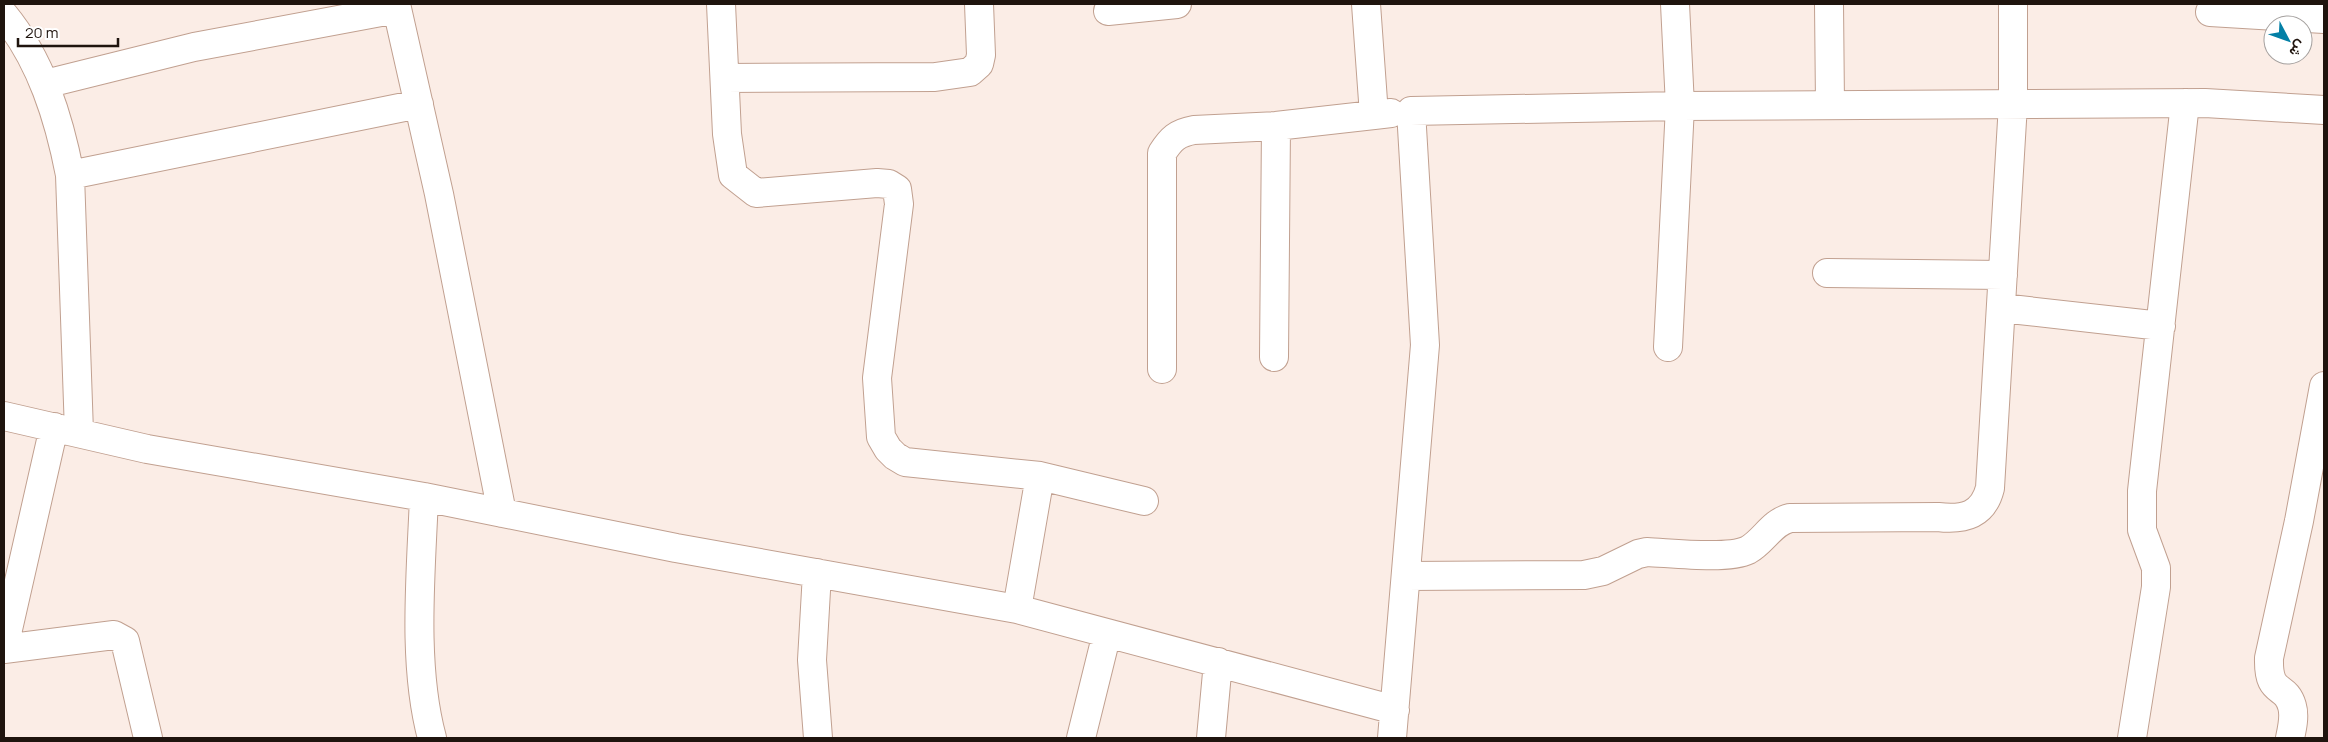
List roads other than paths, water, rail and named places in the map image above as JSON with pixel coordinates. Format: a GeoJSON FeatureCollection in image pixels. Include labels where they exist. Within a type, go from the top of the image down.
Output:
{"type":"FeatureCollection","features":[{"type":"Feature","properties":{"kind":"street"},"geometry":{"type":"LineString","coordinates":[[720,4],[732,175],[756,193],[878,183],[889,184],[897,189],[899,204],[876,378],[881,437],[888,449],[894,456],[904,462],[1040,476],[1144,501]]}},
{"type":"Feature","properties":{"kind":"street"},"geometry":{"type":"LineString","coordinates":[[724,78],[935,77],[970,72],[979,64],[981,55],[979,4]]}},
{"type":"Feature","properties":{"kind":"street"},"geometry":{"type":"LineString","coordinates":[[1108,11],[1177,4]]}},
{"type":"Feature","properties":{"kind":"street"},"geometry":{"type":"LineString","coordinates":[[1366,4],[1374,115]]}},
{"type":"Feature","properties":{"kind":"street"},"geometry":{"type":"LineString","coordinates":[[1668,348],[1680,106],[1675,4]]}},
{"type":"Feature","properties":{"kind":"street"},"geometry":{"type":"LineString","coordinates":[[1829,4],[1830,106]]}},
{"type":"Feature","properties":{"kind":"street"},"geometry":{"type":"LineString","coordinates":[[1406,576],[1584,575],[1603,571],[1638,554],[1647,552],[1732,555],[1746,551],[1766,537],[1781,520],[1790,518],[1938,517],[1956,519],[1980,509],[1987,501],[1990,488],[2013,104],[2013,4]]}},
{"type":"Feature","properties":{"kind":"street"},"geometry":{"type":"LineString","coordinates":[[44,84],[194,47],[397,6],[439,194],[502,513]]}},
{"type":"Feature","properties":{"kind":"street"},"geometry":{"type":"LineString","coordinates":[[2210,12],[2324,18]]}},
{"type":"Feature","properties":{"kind":"street"},"geometry":{"type":"LineString","coordinates":[[4,15],[18,32],[44,84],[63,136],[70,174],[67,429],[4,648],[114,635],[125,640],[148,738]]}},
{"type":"Feature","properties":{"kind":"street"},"geometry":{"type":"LineString","coordinates":[[2132,738],[2156,587],[2156,568],[2142,530],[2142,510],[2185,103]]}},
{"type":"Feature","properties":{"kind":"street"},"geometry":{"type":"LineString","coordinates":[[1162,369],[1162,153],[1174,136],[1181,132],[1276,126],[1412,111],[1680,106],[2185,103],[2324,110]]}},
{"type":"Feature","properties":{"kind":"street"},"geometry":{"type":"LineString","coordinates":[[70,174],[419,104]]}},
{"type":"Feature","properties":{"kind":"street"},"geometry":{"type":"LineString","coordinates":[[1392,738],[1425,345],[1412,111]]}},
{"type":"Feature","properties":{"kind":"street"},"geometry":{"type":"LineString","coordinates":[[1274,357],[1276,126]]}},
{"type":"Feature","properties":{"kind":"street"},"geometry":{"type":"LineString","coordinates":[[1827,273],[2003,275]]}},
{"type":"Feature","properties":{"kind":"street"},"geometry":{"type":"LineString","coordinates":[[2001,308],[2161,326]]}},
{"type":"Feature","properties":{"kind":"street"},"geometry":{"type":"LineString","coordinates":[[2290,738],[2293,716],[2292,706],[2287,696],[2272,683],[2269,674],[2269,658],[2299,521],[2324,386]]}},
{"type":"Feature","properties":{"kind":"street"},"geometry":{"type":"LineString","coordinates":[[4,416],[147,449],[424,497],[676,548],[817,572],[1017,610],[1395,710]]}},
{"type":"Feature","properties":{"kind":"street"},"geometry":{"type":"LineString","coordinates":[[1017,610],[1040,476]]}},
{"type":"Feature","properties":{"kind":"street"},"geometry":{"type":"LineString","coordinates":[[424,497],[419,616],[421,664],[432,738]]}},
{"type":"Feature","properties":{"kind":"street"},"geometry":{"type":"LineString","coordinates":[[817,572],[812,660],[818,738]]}},
{"type":"Feature","properties":{"kind":"street"},"geometry":{"type":"LineString","coordinates":[[1081,738],[1107,633]]}},
{"type":"Feature","properties":{"kind":"street"},"geometry":{"type":"LineString","coordinates":[[1210,738],[1218,662]]}}]}
